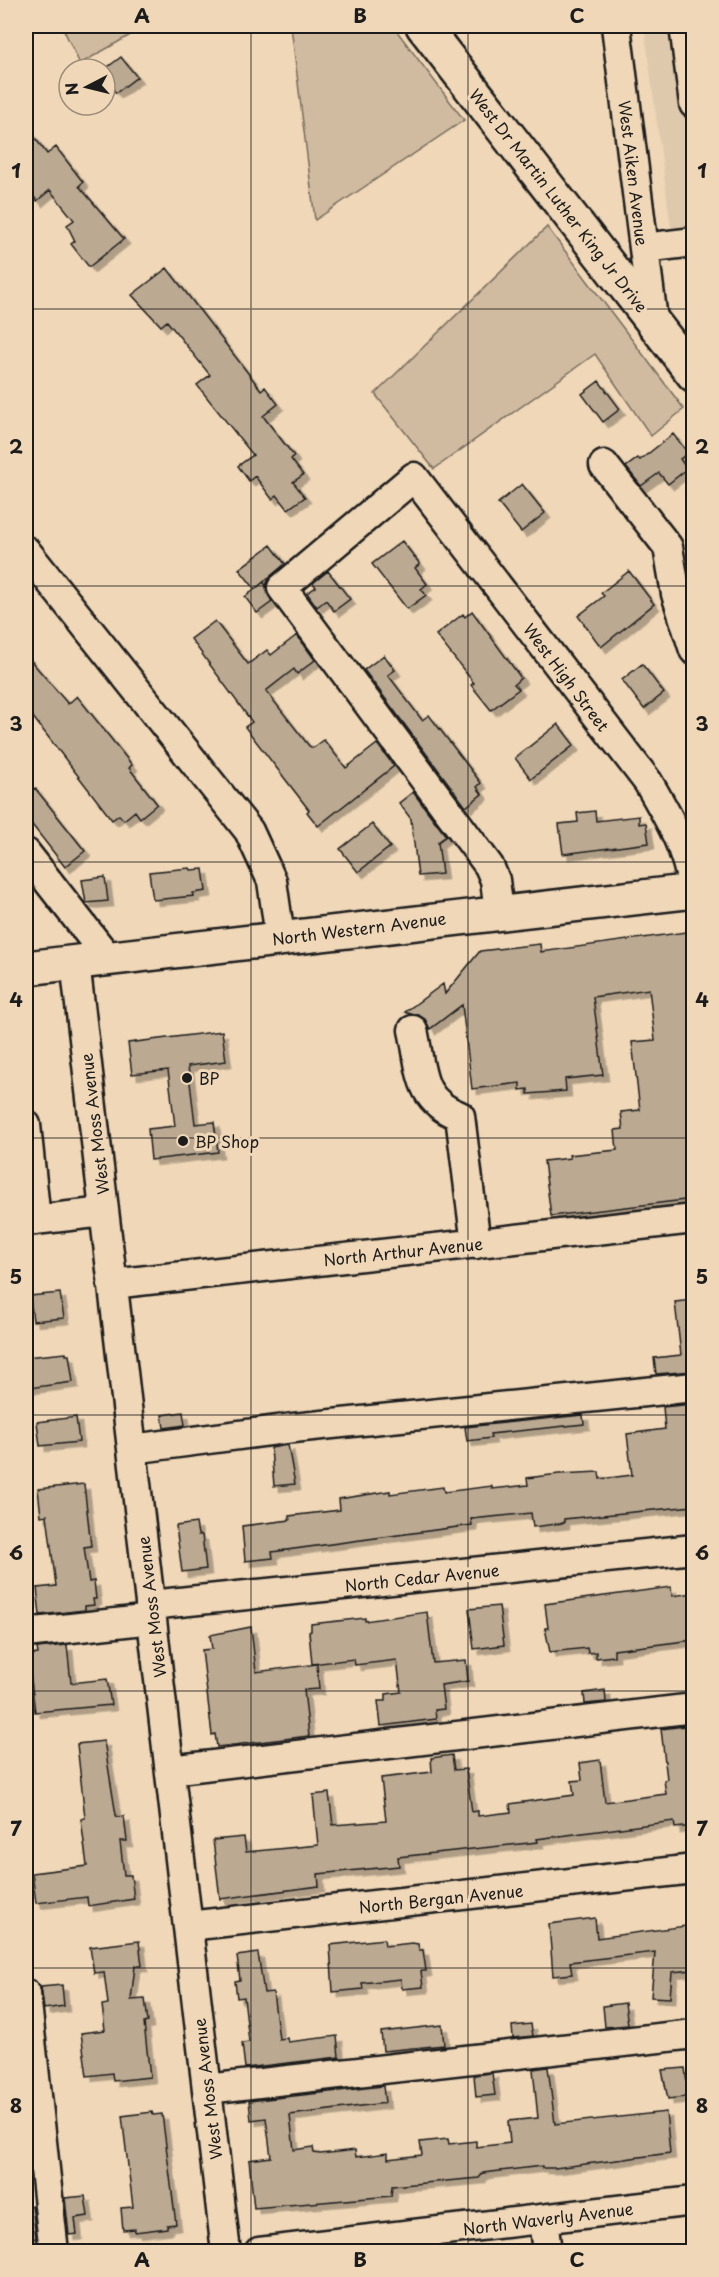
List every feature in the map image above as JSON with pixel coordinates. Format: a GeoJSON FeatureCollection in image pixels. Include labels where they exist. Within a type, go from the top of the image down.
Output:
{"type":"FeatureCollection","features":[{"type":"Feature","properties":{"kind":"main road","name":"West Dr Martin Luther King Jr Drive"},"geometry":{"type":"LineString","coordinates":[[423,26],[653,320],[693,375]]}},
{"type":"Feature","properties":{"kind":"main road","name":"North Western Avenue"},"geometry":{"type":"LineString","coordinates":[[26,968],[693,891]]}},
{"type":"Feature","properties":{"kind":"street","name":"West Aiken Avenue"},"geometry":{"type":"LineString","coordinates":[[616,26],[653,320]]}},
{"type":"Feature","properties":{"kind":"street"},"geometry":{"type":"LineString","coordinates":[[684,26],[693,104]]}},
{"type":"Feature","properties":{"kind":"street"},"geometry":{"type":"LineString","coordinates":[[644,248],[693,242]]}},
{"type":"Feature","properties":{"kind":"street"},"geometry":{"type":"LineString","coordinates":[[604,465],[668,547],[676,594],[693,650]]}},
{"type":"Feature","properties":{"kind":"street","name":"West High Street"},"geometry":{"type":"LineString","coordinates":[[499,912],[495,880],[489,866],[282,588],[414,477],[648,782],[676,829],[690,867],[693,891]]}},
{"type":"Feature","properties":{"kind":"street"},"geometry":{"type":"LineString","coordinates":[[26,551],[249,831],[272,881],[280,937]]}},
{"type":"Feature","properties":{"kind":"street"},"geometry":{"type":"LineString","coordinates":[[26,854],[108,958]]}},
{"type":"Feature","properties":{"kind":"street","name":"West Moss Avenue"},"geometry":{"type":"LineString","coordinates":[[75,962],[226,2252]]}},
{"type":"Feature","properties":{"kind":"street"},"geometry":{"type":"LineString","coordinates":[[413,1030],[423,1073],[424,1089],[442,1110],[460,1116],[476,1244]]}},
{"type":"Feature","properties":{"kind":"street"},"geometry":{"type":"LineString","coordinates":[[26,1125],[31,1212],[104,1212]]}},
{"type":"Feature","properties":{"kind":"street","name":"North Arthur Avenue"},"geometry":{"type":"LineString","coordinates":[[112,1284],[693,1219]]}},
{"type":"Feature","properties":{"kind":"street"},"geometry":{"type":"LineString","coordinates":[[132,1449],[293,1428],[693,1387]]}},
{"type":"Feature","properties":{"kind":"street","name":"North Cedar Avenue"},"geometry":{"type":"LineString","coordinates":[[26,1633],[151,1612],[693,1549]]}},
{"type":"Feature","properties":{"kind":"street"},"geometry":{"type":"LineString","coordinates":[[170,1770],[693,1708]]}},
{"type":"Feature","properties":{"kind":"street","name":"North Bergan Avenue"},"geometry":{"type":"LineString","coordinates":[[188,1926],[693,1869]]}},
{"type":"Feature","properties":{"kind":"street"},"geometry":{"type":"LineString","coordinates":[[26,1994],[54,2252]]}},
{"type":"Feature","properties":{"kind":"street"},"geometry":{"type":"LineString","coordinates":[[207,2089],[693,2034]]}},
{"type":"Feature","properties":{"kind":"street","name":"North Waverly Avenue"},"geometry":{"type":"LineString","coordinates":[[259,2252],[387,2244],[543,2219],[693,2201]]}},
{"type":"Feature","properties":{"kind":"street"},"geometry":{"type":"LineString","coordinates":[[543,2219],[547,2252]]}},
{"type":"Feature","properties":{"kind":"shaded area"},"geometry":{"type":"Polygon","coordinates":[[[62,26],[146,26],[92,57],[77,57],[62,26]]]}},
{"type":"Feature","properties":{"kind":"shaded area"},"geometry":{"type":"Polygon","coordinates":[[[291,26],[393,26],[464,120],[315,220],[291,26]]]}},
{"type":"Feature","properties":{"kind":"shaded area"},"geometry":{"type":"Polygon","coordinates":[[[644,26],[693,26],[693,225],[671,228],[644,26]]]}},
{"type":"Feature","properties":{"kind":"shaded area"},"geometry":{"type":"Polygon","coordinates":[[[547,227],[684,409],[651,436],[595,354],[434,469],[375,394],[547,227]]]}},
{"type":"Feature","properties":{"kind":"building"},"geometry":{"type":"Polygon","coordinates":[[[121,57],[137,77],[117,92],[117,60],[121,57]]]}},
{"type":"Feature","properties":{"kind":"building"},"geometry":{"type":"Polygon","coordinates":[[[26,126],[47,154],[56,147],[83,182],[79,186],[124,239],[89,267],[71,244],[75,241],[67,225],[74,220],[50,190],[37,201],[26,186],[26,126]]]}},
{"type":"Feature","properties":{"kind":"building"},"geometry":{"type":"Polygon","coordinates":[[[167,268],[261,390],[265,387],[278,404],[263,416],[294,456],[291,459],[303,475],[293,482],[305,497],[288,509],[277,495],[272,499],[255,476],[249,481],[238,466],[253,455],[197,385],[210,375],[167,321],[161,326],[132,295],[167,268]]]}},
{"type":"Feature","properties":{"kind":"building"},"geometry":{"type":"Polygon","coordinates":[[[599,381],[620,409],[603,422],[582,394],[599,381]]]}},
{"type":"Feature","properties":{"kind":"building"},"geometry":{"type":"Polygon","coordinates":[[[673,434],[688,453],[680,459],[687,469],[668,484],[659,473],[641,486],[626,467],[638,458],[640,460],[673,434]]]}},
{"type":"Feature","properties":{"kind":"building"},"geometry":{"type":"Polygon","coordinates":[[[522,484],[545,513],[521,532],[498,503],[522,484]]]}},
{"type":"Feature","properties":{"kind":"building"},"geometry":{"type":"Polygon","coordinates":[[[402,541],[420,564],[415,568],[427,584],[421,589],[426,595],[407,609],[372,564],[402,541]]]}},
{"type":"Feature","properties":{"kind":"building"},"geometry":{"type":"Polygon","coordinates":[[[271,545],[285,564],[255,589],[239,569],[271,545]]]}},
{"type":"Feature","properties":{"kind":"building"},"geometry":{"type":"Polygon","coordinates":[[[328,571],[350,599],[334,611],[326,600],[317,607],[307,593],[316,587],[313,583],[328,571]]]}},
{"type":"Feature","properties":{"kind":"building"},"geometry":{"type":"Polygon","coordinates":[[[629,571],[654,604],[601,647],[578,616],[604,596],[601,593],[629,571]]]}},
{"type":"Feature","properties":{"kind":"building"},"geometry":{"type":"Polygon","coordinates":[[[264,582],[272,602],[257,613],[245,597],[264,582]]]}},
{"type":"Feature","properties":{"kind":"building"},"geometry":{"type":"Polygon","coordinates":[[[472,611],[521,678],[514,684],[519,689],[491,710],[471,685],[474,683],[436,635],[463,614],[465,617],[472,611]]]}},
{"type":"Feature","properties":{"kind":"building"},"geometry":{"type":"Polygon","coordinates":[[[215,621],[248,664],[267,650],[271,655],[297,635],[315,660],[297,674],[294,669],[266,691],[309,746],[313,748],[324,740],[346,768],[377,744],[394,766],[318,826],[307,812],[309,810],[245,727],[252,722],[191,639],[215,621]]]}},
{"type":"Feature","properties":{"kind":"building"},"geometry":{"type":"Polygon","coordinates":[[[26,655],[68,704],[77,696],[132,765],[129,768],[157,804],[140,818],[135,811],[124,820],[119,815],[112,820],[26,708],[26,655]]]}},
{"type":"Feature","properties":{"kind":"building"},"geometry":{"type":"Polygon","coordinates":[[[384,655],[395,670],[388,675],[422,720],[429,715],[481,783],[477,787],[482,794],[466,807],[364,670],[384,655]]]}},
{"type":"Feature","properties":{"kind":"building"},"geometry":{"type":"Polygon","coordinates":[[[642,664],[664,693],[644,709],[622,680],[642,664]]]}},
{"type":"Feature","properties":{"kind":"building"},"geometry":{"type":"Polygon","coordinates":[[[558,724],[574,745],[531,779],[515,758],[558,724]]]}},
{"type":"Feature","properties":{"kind":"building"},"geometry":{"type":"Polygon","coordinates":[[[35,788],[85,851],[65,867],[26,817],[26,795],[35,788]]]}},
{"type":"Feature","properties":{"kind":"building"},"geometry":{"type":"Polygon","coordinates":[[[413,792],[446,836],[438,842],[442,874],[418,876],[411,819],[399,803],[413,792]]]}},
{"type":"Feature","properties":{"kind":"building"},"geometry":{"type":"Polygon","coordinates":[[[595,811],[596,821],[639,816],[639,824],[646,823],[649,843],[563,854],[559,824],[578,822],[577,813],[595,811]]]}},
{"type":"Feature","properties":{"kind":"building"},"geometry":{"type":"Polygon","coordinates":[[[372,824],[390,847],[358,872],[340,849],[372,824]]]}},
{"type":"Feature","properties":{"kind":"building"},"geometry":{"type":"Polygon","coordinates":[[[190,868],[191,870],[203,869],[206,891],[193,893],[194,896],[153,900],[149,872],[190,868]]]}},
{"type":"Feature","properties":{"kind":"building"},"geometry":{"type":"Polygon","coordinates":[[[105,877],[108,901],[86,903],[82,880],[105,877]]]}},
{"type":"Feature","properties":{"kind":"building"},"geometry":{"type":"Polygon","coordinates":[[[693,931],[693,1199],[551,1216],[544,1161],[570,1158],[569,1155],[617,1150],[615,1130],[623,1129],[621,1112],[640,1110],[632,1042],[655,1040],[649,989],[593,997],[603,1075],[565,1079],[566,1091],[528,1094],[528,1089],[520,1090],[520,1083],[472,1089],[462,1005],[430,1029],[425,1019],[405,1012],[443,984],[445,994],[480,951],[540,944],[541,952],[693,931]]]}},
{"type":"Feature","properties":{"kind":"building"},"geometry":{"type":"Polygon","coordinates":[[[222,1031],[226,1061],[188,1066],[195,1124],[214,1122],[218,1152],[151,1160],[148,1129],[175,1126],[168,1070],[132,1074],[128,1043],[222,1031]]]}},
{"type":"Feature","properties":{"kind":"building"},"geometry":{"type":"Polygon","coordinates":[[[60,1293],[64,1318],[33,1321],[30,1296],[60,1293]]]}},
{"type":"Feature","properties":{"kind":"building"},"geometry":{"type":"Polygon","coordinates":[[[693,1300],[693,1371],[656,1374],[654,1358],[681,1355],[675,1302],[693,1300]]]}},
{"type":"Feature","properties":{"kind":"building"},"geometry":{"type":"Polygon","coordinates":[[[66,1353],[69,1355],[73,1382],[29,1388],[26,1357],[66,1353]]]}},
{"type":"Feature","properties":{"kind":"building"},"geometry":{"type":"Polygon","coordinates":[[[693,1404],[693,1410],[689,1410],[693,1448],[693,1506],[564,1519],[564,1523],[533,1527],[531,1513],[471,1519],[472,1525],[272,1552],[273,1558],[245,1561],[242,1526],[290,1520],[289,1516],[340,1510],[339,1499],[390,1491],[390,1494],[443,1487],[444,1492],[492,1486],[492,1489],[528,1485],[527,1478],[559,1474],[599,1472],[600,1479],[632,1475],[627,1434],[665,1429],[663,1407],[693,1404]]]}},
{"type":"Feature","properties":{"kind":"building"},"geometry":{"type":"Polygon","coordinates":[[[183,1412],[185,1425],[164,1428],[162,1415],[183,1412]]]}},
{"type":"Feature","properties":{"kind":"building"},"geometry":{"type":"Polygon","coordinates":[[[583,1415],[584,1424],[490,1434],[491,1438],[467,1441],[465,1427],[583,1415]]]}},
{"type":"Feature","properties":{"kind":"building"},"geometry":{"type":"Polygon","coordinates":[[[76,1417],[79,1442],[40,1446],[37,1422],[76,1417]]]}},
{"type":"Feature","properties":{"kind":"building"},"geometry":{"type":"Polygon","coordinates":[[[288,1445],[295,1484],[274,1486],[271,1448],[288,1445]]]}},
{"type":"Feature","properties":{"kind":"building"},"geometry":{"type":"Polygon","coordinates":[[[84,1484],[91,1546],[84,1547],[89,1582],[94,1581],[96,1599],[93,1599],[94,1605],[85,1606],[85,1610],[40,1615],[37,1588],[56,1586],[47,1515],[41,1516],[38,1489],[84,1484]]]}},
{"type":"Feature","properties":{"kind":"building"},"geometry":{"type":"Polygon","coordinates":[[[196,1523],[198,1535],[202,1535],[206,1569],[182,1572],[176,1526],[196,1523]]]}},
{"type":"Feature","properties":{"kind":"building"},"geometry":{"type":"Polygon","coordinates":[[[671,1587],[672,1596],[693,1593],[693,1640],[614,1650],[614,1656],[596,1658],[596,1652],[588,1653],[587,1648],[550,1652],[545,1628],[548,1628],[545,1604],[671,1587]]]}},
{"type":"Feature","properties":{"kind":"building"},"geometry":{"type":"Polygon","coordinates":[[[499,1606],[504,1645],[474,1649],[469,1609],[499,1606]]]}},
{"type":"Feature","properties":{"kind":"building"},"geometry":{"type":"Polygon","coordinates":[[[427,1612],[433,1663],[466,1660],[468,1681],[441,1685],[444,1709],[435,1710],[436,1719],[381,1726],[378,1701],[386,1701],[386,1694],[401,1692],[397,1660],[355,1665],[354,1659],[312,1664],[309,1632],[311,1624],[365,1618],[365,1621],[427,1612]]]}},
{"type":"Feature","properties":{"kind":"building"},"geometry":{"type":"Polygon","coordinates":[[[251,1627],[256,1672],[317,1664],[319,1689],[304,1690],[309,1736],[217,1747],[215,1734],[212,1735],[202,1650],[212,1649],[210,1635],[251,1627]]]}},
{"type":"Feature","properties":{"kind":"building"},"geometry":{"type":"Polygon","coordinates":[[[67,1645],[71,1683],[107,1679],[111,1705],[35,1712],[28,1655],[38,1654],[37,1648],[67,1645]]]}},
{"type":"Feature","properties":{"kind":"building"},"geometry":{"type":"Polygon","coordinates":[[[605,1690],[606,1702],[585,1704],[584,1693],[605,1690]]]}},
{"type":"Feature","properties":{"kind":"building"},"geometry":{"type":"Polygon","coordinates":[[[693,1725],[693,1745],[688,1745],[693,1792],[693,1826],[675,1828],[674,1821],[537,1839],[538,1842],[398,1857],[399,1866],[318,1874],[319,1886],[220,1899],[213,1840],[244,1837],[246,1852],[318,1845],[313,1795],[329,1793],[333,1825],[386,1821],[381,1778],[432,1772],[431,1758],[452,1755],[454,1770],[466,1769],[472,1812],[478,1811],[478,1816],[511,1812],[510,1804],[574,1795],[572,1781],[582,1780],[580,1763],[600,1760],[605,1802],[666,1794],[664,1780],[667,1779],[661,1729],[693,1725]]]}},
{"type":"Feature","properties":{"kind":"building"},"geometry":{"type":"Polygon","coordinates":[[[104,1741],[116,1815],[117,1817],[124,1816],[127,1841],[120,1841],[124,1875],[131,1875],[134,1899],[88,1906],[87,1897],[36,1903],[32,1873],[87,1866],[81,1819],[85,1818],[77,1744],[104,1741]]]}},
{"type":"Feature","properties":{"kind":"building"},"geometry":{"type":"Polygon","coordinates":[[[595,1918],[597,1938],[693,1925],[693,1970],[672,1972],[670,1998],[651,1997],[655,1952],[570,1962],[572,1974],[553,1976],[549,1924],[595,1918]]]}},
{"type":"Feature","properties":{"kind":"building"},"geometry":{"type":"Polygon","coordinates":[[[384,1939],[385,1946],[412,1943],[418,1944],[419,1950],[423,1950],[426,1971],[421,1971],[423,1987],[402,1989],[401,1979],[362,1983],[363,1989],[333,1992],[330,1945],[384,1939]]]}},
{"type":"Feature","properties":{"kind":"building"},"geometry":{"type":"Polygon","coordinates":[[[139,1941],[142,1966],[135,1966],[131,2000],[145,1999],[148,2022],[144,2023],[150,2077],[113,2081],[112,2073],[87,2076],[81,2033],[105,2030],[102,2005],[108,2004],[104,1972],[94,1973],[90,1947],[139,1941]]]}},
{"type":"Feature","properties":{"kind":"building"},"geometry":{"type":"Polygon","coordinates":[[[258,1953],[264,1993],[273,1992],[279,2039],[287,2038],[288,2042],[337,2036],[339,2057],[245,2068],[242,2043],[249,2042],[244,1997],[237,1998],[235,1981],[240,1980],[237,1956],[258,1953]]]}},
{"type":"Feature","properties":{"kind":"building"},"geometry":{"type":"Polygon","coordinates":[[[62,1985],[64,2006],[44,2009],[41,1987],[62,1985]]]}},
{"type":"Feature","properties":{"kind":"building"},"geometry":{"type":"Polygon","coordinates":[[[625,2003],[628,2025],[605,2027],[603,2006],[625,2003]]]}},
{"type":"Feature","properties":{"kind":"building"},"geometry":{"type":"Polygon","coordinates":[[[531,2024],[533,2036],[513,2038],[512,2026],[531,2024]]]}},
{"type":"Feature","properties":{"kind":"building"},"geometry":{"type":"Polygon","coordinates":[[[442,2025],[444,2045],[383,2051],[381,2032],[442,2025]]]}},
{"type":"Feature","properties":{"kind":"building"},"geometry":{"type":"Polygon","coordinates":[[[548,2067],[555,2124],[666,2112],[670,2153],[555,2168],[542,2168],[542,2166],[483,2173],[479,2178],[392,2186],[391,2196],[254,2208],[249,2160],[271,2157],[266,2118],[251,2120],[249,2101],[383,2086],[385,2103],[290,2115],[294,2150],[313,2147],[314,2153],[320,2154],[355,2150],[356,2157],[388,2153],[388,2159],[422,2155],[420,2142],[448,2139],[449,2144],[476,2141],[476,2147],[510,2143],[508,2121],[538,2118],[533,2069],[548,2067]]]}},
{"type":"Feature","properties":{"kind":"building"},"geometry":{"type":"Polygon","coordinates":[[[685,2068],[688,2091],[684,2097],[668,2099],[662,2070],[685,2068]]]}},
{"type":"Feature","properties":{"kind":"building"},"geometry":{"type":"Polygon","coordinates":[[[492,2073],[495,2095],[476,2097],[474,2075],[492,2073]]]}},
{"type":"Feature","properties":{"kind":"building"},"geometry":{"type":"Polygon","coordinates":[[[152,2112],[153,2115],[162,2114],[176,2224],[167,2225],[167,2228],[135,2232],[135,2229],[123,2230],[121,2208],[133,2207],[122,2116],[152,2112]]]}},
{"type":"Feature","properties":{"kind":"building"},"geometry":{"type":"Polygon","coordinates":[[[85,2196],[88,2216],[75,2218],[77,2234],[69,2235],[65,2198],[85,2196]]]}},
{"type":"Feature","properties":{"kind":"building"},"geometry":{"type":"Polygon","coordinates":[[[32,2205],[36,2238],[26,2239],[26,2214],[29,2214],[28,2206],[32,2205]]]}},
{"type":"Feature","properties":{"kind":"place","name":"BP"},"geometry":{"type":"Point","coordinates":[187,1078]}},
{"type":"Feature","properties":{"kind":"place","name":"BP Shop"},"geometry":{"type":"Point","coordinates":[183,1141]}}]}
